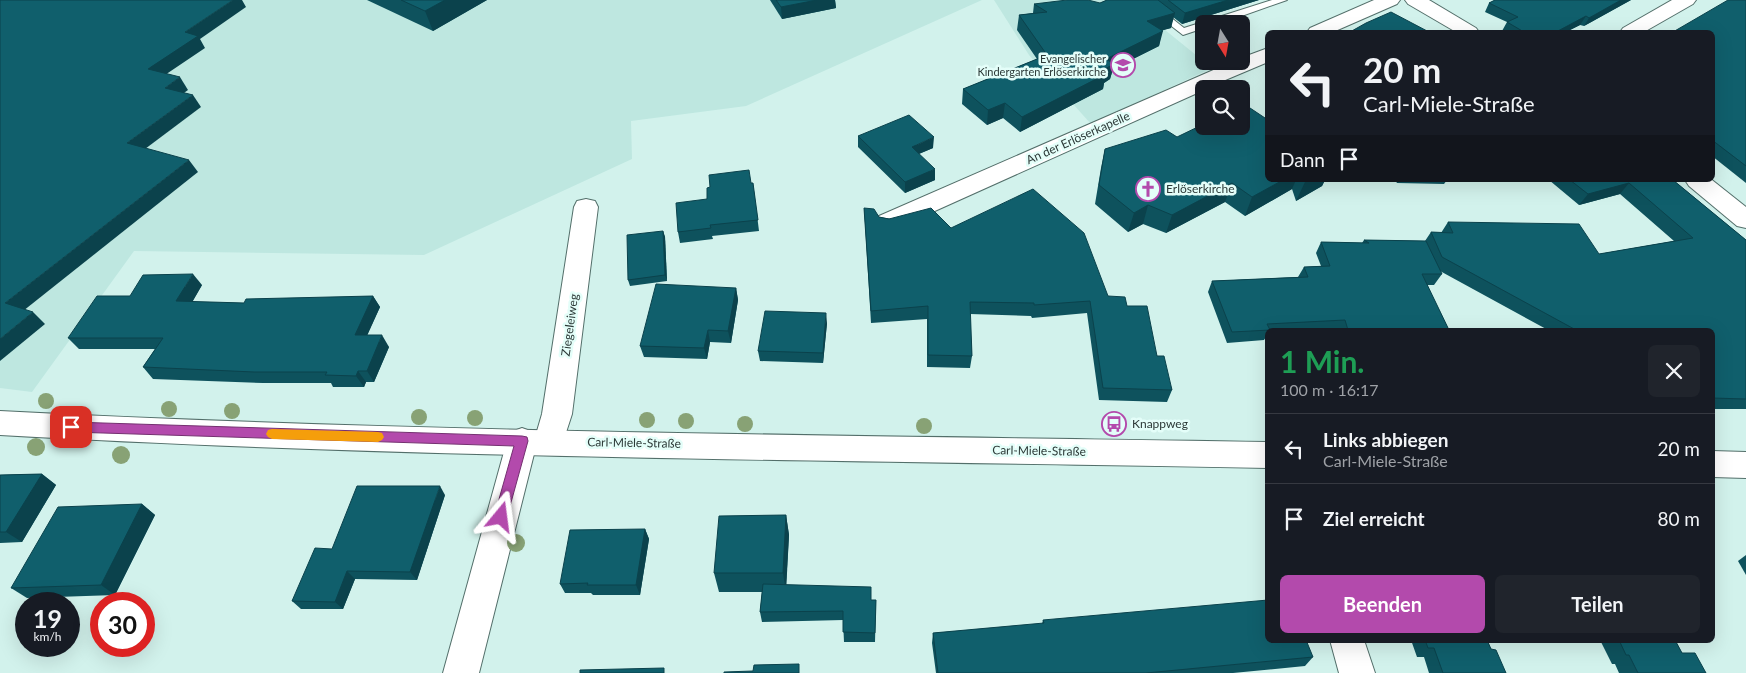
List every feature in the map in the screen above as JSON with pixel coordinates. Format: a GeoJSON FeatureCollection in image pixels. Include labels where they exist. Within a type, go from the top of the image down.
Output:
{"type":"FeatureCollection","features":[{"type":"Feature","properties":{"kind":"street"},"geometry":{"type":"LineString","coordinates":[[1322,30],[1390,0]]}},
{"type":"Feature","properties":{"kind":"street"},"geometry":{"type":"LineString","coordinates":[[1415,0],[1466,30]]}},
{"type":"Feature","properties":{"kind":"street"},"geometry":{"type":"LineString","coordinates":[[1634,30],[1686,0]]}},
{"type":"Feature","properties":{"kind":"street","name":"An der Erlöserkapelle"},"geometry":{"type":"LineString","coordinates":[[888,222],[1265,55]]}},
{"type":"Feature","properties":{"kind":"street"},"geometry":{"type":"LineString","coordinates":[[1700,182],[1746,219]]}},
{"type":"Feature","properties":{"kind":"street","name":"Ziegeleiweg"},"geometry":{"type":"LineString","coordinates":[[461,673],[536,441],[557,414],[586,207]]}},
{"type":"Feature","properties":{"kind":"street","name":"Carl-Miele-Straße"},"geometry":{"type":"LineString","coordinates":[[0,423],[129,430],[536,441],[1265,455]]}},
{"type":"Feature","properties":{"kind":"street"},"geometry":{"type":"LineString","coordinates":[[1715,464],[1746,465]]}},
{"type":"Feature","properties":{"kind":"street"},"geometry":{"type":"LineString","coordinates":[[1347,643],[1357,673]]}},
{"type":"Feature","properties":{"kind":"lane"},"geometry":{"type":"LineString","coordinates":[[1143,0],[1183,32],[1195,28]]}},
{"type":"Feature","properties":{"kind":"lane"},"geometry":{"type":"LineString","coordinates":[[1231,15],[1265,2],[1282,0]]}},
{"type":"Feature","properties":{"kind":"shaded area"},"geometry":{"type":"Polygon","coordinates":[[[0,0],[982,0],[746,106],[631,121],[632,159],[424,255],[134,251],[32,392],[0,388],[0,0]]]}},
{"type":"Feature","properties":{"kind":"shaded area","name":"Evangelischer Kindergarten Erlöserkirche"},"geometry":{"type":"Polygon","coordinates":[[[994,0],[1128,0],[1195,54],[1195,70],[1208,70],[1091,124],[1029,55],[994,0]]]}},
{"type":"Feature","properties":{"kind":"building"},"geometry":{"type":"Polygon","coordinates":[[[0,0],[233,0],[185,32],[198,36],[148,69],[180,77],[165,88],[193,95],[127,143],[189,160],[5,303],[33,312],[0,339],[0,0]]]}},
{"type":"Feature","properties":{"kind":"building"},"geometry":{"type":"Polygon","coordinates":[[[401,0],[445,0],[425,11],[401,0]]]}},
{"type":"Feature","properties":{"kind":"building"},"geometry":{"type":"Polygon","coordinates":[[[776,0],[817,0],[781,7],[776,0]]]}},
{"type":"Feature","properties":{"kind":"building"},"geometry":{"type":"Polygon","coordinates":[[[1067,0],[1088,0],[1100,3],[1107,0],[1158,0],[1175,13],[1147,21],[1163,31],[1106,59],[1114,64],[1101,71],[1106,74],[1022,117],[1005,103],[988,110],[963,89],[1047,55],[1019,15],[1047,12],[1034,4],[1067,0]]]}},
{"type":"Feature","properties":{"kind":"building"},"geometry":{"type":"Polygon","coordinates":[[[1168,0],[1228,0],[1185,13],[1168,0]]]}},
{"type":"Feature","properties":{"kind":"building"},"geometry":{"type":"Polygon","coordinates":[[[1495,0],[1621,0],[1589,18],[1586,16],[1560,30],[1521,30],[1507,22],[1518,17],[1489,3],[1495,0]]]}},
{"type":"Feature","properties":{"kind":"building"},"geometry":{"type":"Polygon","coordinates":[[[1728,0],[1746,0],[1746,166],[1715,142],[1715,30],[1676,30],[1728,0]]]}},
{"type":"Feature","properties":{"kind":"building"},"geometry":{"type":"Polygon","coordinates":[[[1391,12],[1425,30],[1354,30],[1391,12]]]}},
{"type":"Feature","properties":{"kind":"building"},"geometry":{"type":"Polygon","coordinates":[[[1250,108],[1265,118],[1265,182],[1279,182],[1252,197],[1232,183],[1172,215],[1148,205],[1134,213],[1099,185],[1105,149],[1166,130],[1177,137],[1195,128],[1195,135],[1250,135],[1250,108]]]}},
{"type":"Feature","properties":{"kind":"building"},"geometry":{"type":"Polygon","coordinates":[[[909,115],[934,137],[912,147],[935,169],[905,182],[858,136],[909,115]]]}},
{"type":"Feature","properties":{"kind":"building"},"geometry":{"type":"Polygon","coordinates":[[[749,170],[751,183],[753,183],[758,220],[710,225],[711,228],[678,232],[676,203],[707,199],[707,188],[710,187],[709,175],[749,170]]]}},
{"type":"Feature","properties":{"kind":"building"},"geometry":{"type":"Polygon","coordinates":[[[1573,182],[1675,182],[1746,240],[1746,399],[1715,398],[1715,328],[1572,328],[1442,257],[1431,232],[1453,233],[1448,222],[1579,224],[1599,254],[1693,238],[1629,183],[1588,194],[1573,182]]]}},
{"type":"Feature","properties":{"kind":"building"},"geometry":{"type":"Polygon","coordinates":[[[1033,189],[1084,233],[1108,296],[1125,297],[1127,306],[1147,306],[1157,356],[1164,356],[1172,390],[1103,388],[1090,301],[1034,305],[1034,303],[970,302],[972,356],[928,355],[928,306],[871,311],[864,208],[874,209],[879,217],[889,219],[931,208],[951,228],[1033,189]]]}},
{"type":"Feature","properties":{"kind":"building"},"geometry":{"type":"Polygon","coordinates":[[[663,231],[665,275],[628,280],[627,235],[663,231]]]}},
{"type":"Feature","properties":{"kind":"building"},"geometry":{"type":"Polygon","coordinates":[[[1364,240],[1426,241],[1442,274],[1422,274],[1448,328],[1347,328],[1345,320],[1267,324],[1269,328],[1265,328],[1265,330],[1232,332],[1212,281],[1308,277],[1304,267],[1330,266],[1321,242],[1369,243],[1364,240]]]}},
{"type":"Feature","properties":{"kind":"building"},"geometry":{"type":"Polygon","coordinates":[[[193,274],[176,301],[244,303],[246,299],[373,296],[355,335],[382,335],[367,371],[358,371],[356,376],[325,375],[327,372],[254,372],[143,367],[163,338],[68,338],[97,296],[130,296],[143,275],[193,274]]]}},
{"type":"Feature","properties":{"kind":"building"},"geometry":{"type":"Polygon","coordinates":[[[656,284],[736,288],[728,331],[708,330],[704,348],[640,346],[656,284]]]}},
{"type":"Feature","properties":{"kind":"building"},"geometry":{"type":"Polygon","coordinates":[[[765,311],[826,313],[823,353],[758,351],[765,311]]]}},
{"type":"Feature","properties":{"kind":"building"},"geometry":{"type":"Polygon","coordinates":[[[42,474],[6,532],[0,532],[0,475],[42,474]]]}},
{"type":"Feature","properties":{"kind":"building"},"geometry":{"type":"Polygon","coordinates":[[[357,486],[440,486],[410,572],[347,571],[335,602],[292,601],[315,548],[332,549],[357,486]]]}},
{"type":"Feature","properties":{"kind":"building"},"geometry":{"type":"Polygon","coordinates":[[[142,504],[101,585],[11,588],[58,507],[142,504]]]}},
{"type":"Feature","properties":{"kind":"building"},"geometry":{"type":"Polygon","coordinates":[[[786,515],[783,573],[714,573],[719,516],[786,515]]]}},
{"type":"Feature","properties":{"kind":"building"},"geometry":{"type":"Polygon","coordinates":[[[645,529],[636,585],[560,584],[570,530],[645,529]]]}},
{"type":"Feature","properties":{"kind":"building"},"geometry":{"type":"Polygon","coordinates":[[[763,584],[871,587],[871,600],[876,600],[875,633],[843,632],[843,611],[760,612],[763,584]]]}},
{"type":"Feature","properties":{"kind":"building"},"geometry":{"type":"Polygon","coordinates":[[[1265,600],[1265,643],[1307,643],[1313,657],[1146,673],[938,673],[933,633],[1044,623],[1043,620],[1265,600]]]}},
{"type":"Feature","properties":{"kind":"building"},"geometry":{"type":"Polygon","coordinates":[[[1426,643],[1488,643],[1491,649],[1496,650],[1506,673],[1443,673],[1434,648],[1428,648],[1426,643]]]}},
{"type":"Feature","properties":{"kind":"building"},"geometry":{"type":"Polygon","coordinates":[[[1620,643],[1677,643],[1682,653],[1695,653],[1706,673],[1638,673],[1629,655],[1626,655],[1620,643]]]}},
{"type":"Feature","properties":{"kind":"building"},"geometry":{"type":"Polygon","coordinates":[[[799,664],[799,673],[724,673],[753,671],[754,665],[799,664]]]}},
{"type":"Feature","properties":{"kind":"building"},"geometry":{"type":"Polygon","coordinates":[[[664,668],[664,673],[580,673],[580,670],[664,668]]]}},
{"type":"Feature","properties":{"kind":"slow traffic"},"geometry":{"type":"LineString","coordinates":[[272,434],[378,437]]}},
{"type":"Feature","properties":{"kind":"place","name":"Evangelischer Kindergarten Erlöserkirche"},"geometry":{"type":"Point","coordinates":[1123,65]}},
{"type":"Feature","properties":{"kind":"place","name":"Erlöserkirche"},"geometry":{"type":"Point","coordinates":[1148,189]}},
{"type":"Feature","properties":{"kind":"place","name":"Knappweg"},"geometry":{"type":"Point","coordinates":[1114,424]}},
{"type":"Feature","properties":{"kind":"route"},"geometry":{"type":"LineString","coordinates":[[71,427],[522,441],[501,517]]}}]}
